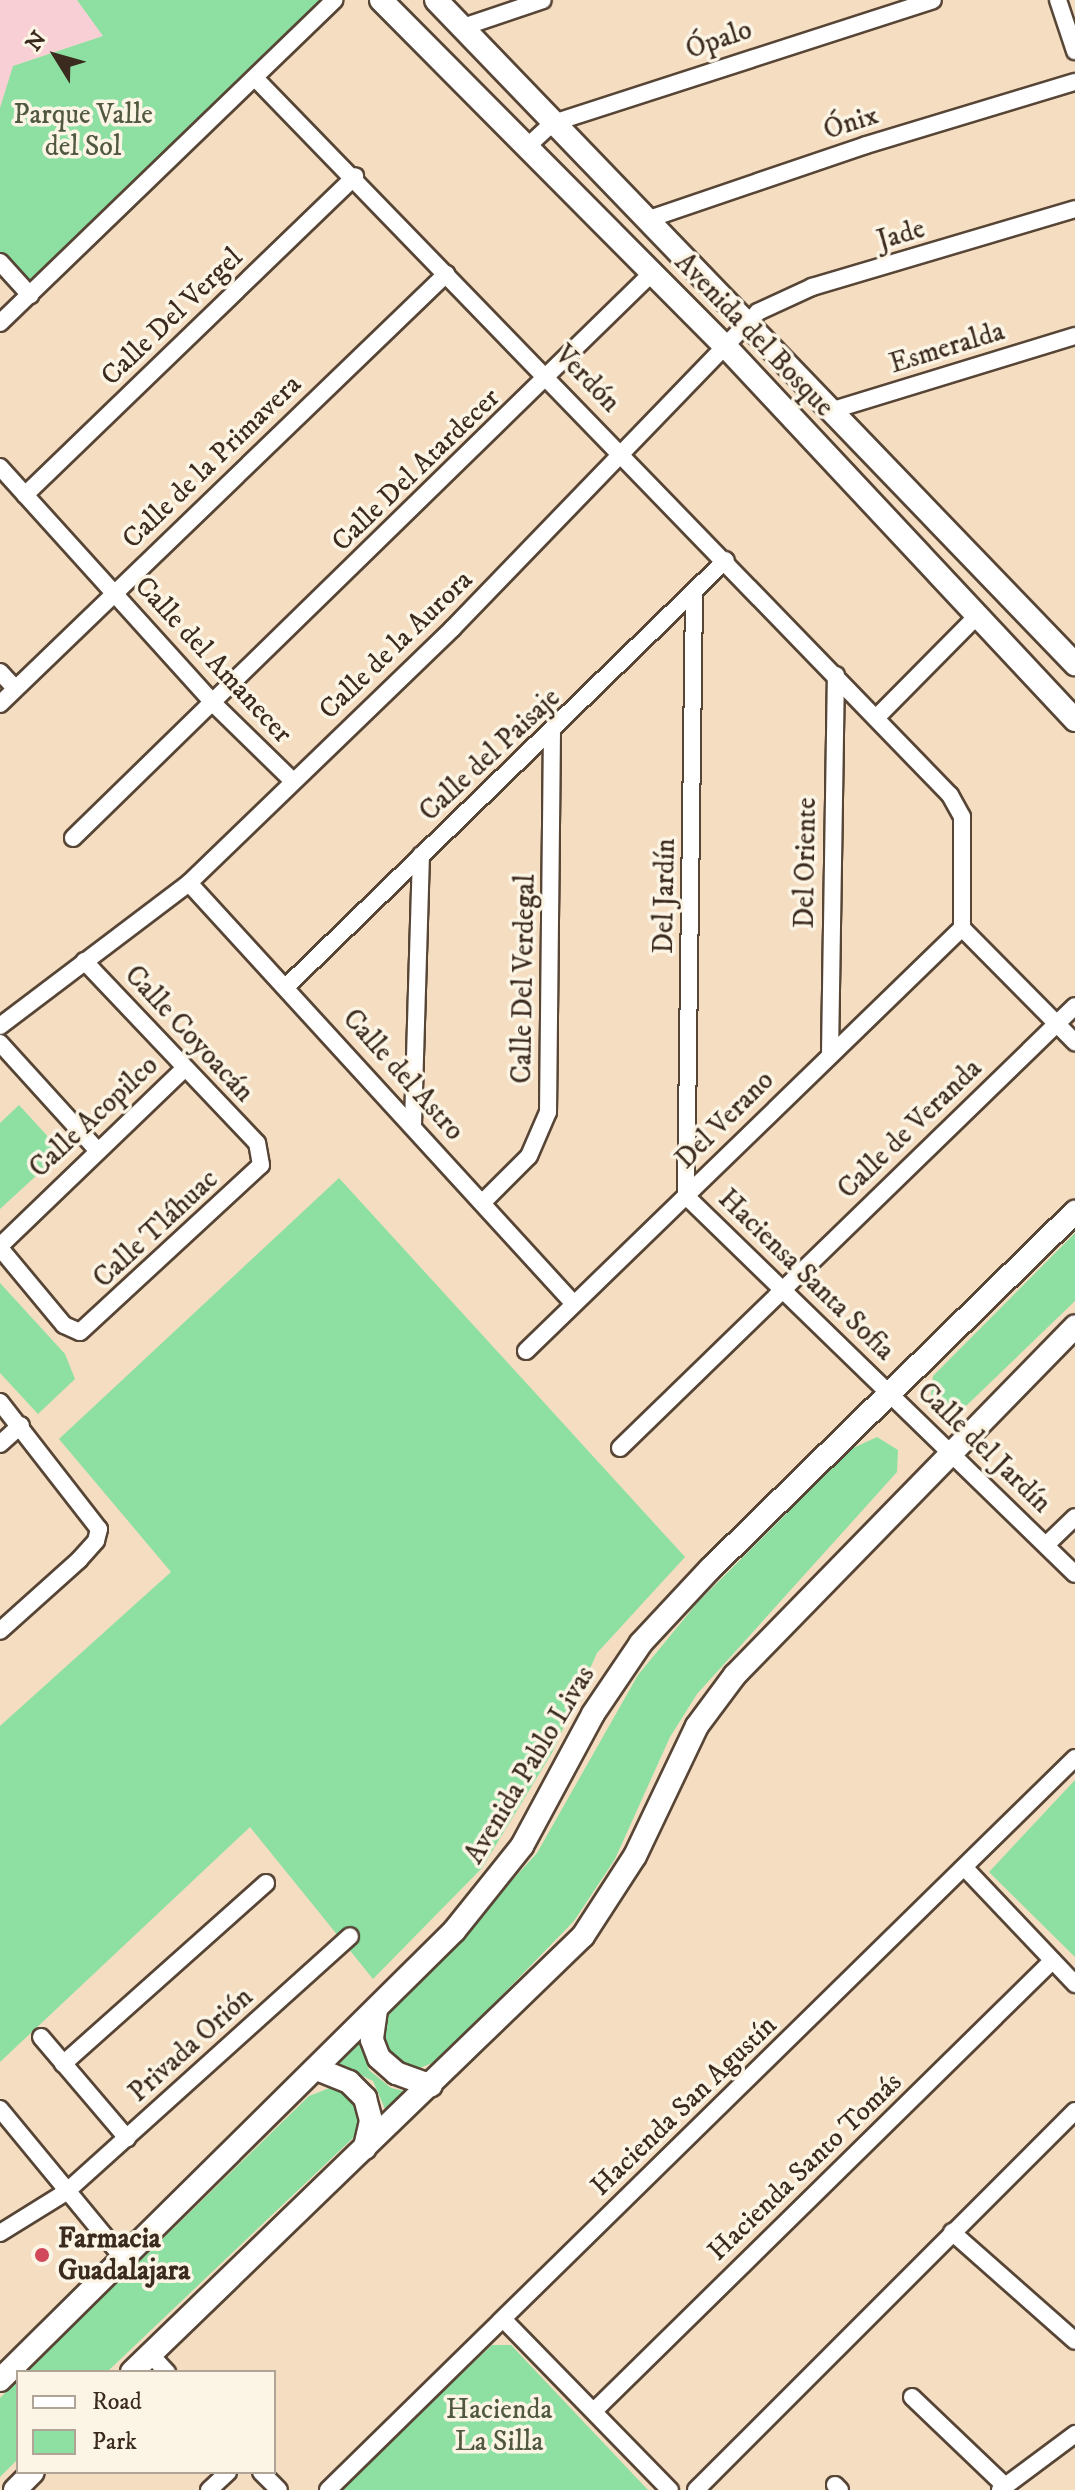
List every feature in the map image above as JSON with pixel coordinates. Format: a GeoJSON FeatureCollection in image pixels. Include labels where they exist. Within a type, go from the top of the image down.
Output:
{"type":"FeatureCollection","features":[{"type":"Feature","properties":{"kind":"main road","name":"Avenida del Bosque"},"geometry":{"type":"LineString","coordinates":[[381,0],[529,145],[728,349],[1075,720]]}},
{"type":"Feature","properties":{"kind":"main road","name":"Avenida del Bosque"},"geometry":{"type":"LineString","coordinates":[[436,0],[1075,664]]}},
{"type":"Feature","properties":{"kind":"main road","name":"Avenida Pablo Livas"},"geometry":{"type":"LineString","coordinates":[[0,2380],[376,2010],[499,1880],[540,1818],[608,1690],[641,1643],[1075,1212]]}},
{"type":"Feature","properties":{"kind":"main road"},"geometry":{"type":"LineString","coordinates":[[134,2370],[536,1986],[600,1913],[635,1856],[684,1748],[735,1675],[951,1448],[1075,1326]]}},
{"type":"Feature","properties":{"kind":"main road"},"geometry":{"type":"LineString","coordinates":[[376,2010],[372,2040],[379,2058],[396,2073],[431,2086]]}},
{"type":"Feature","properties":{"kind":"main road"},"geometry":{"type":"LineString","coordinates":[[317,2069],[349,2082],[365,2098],[371,2121],[364,2149]]}},
{"type":"Feature","properties":{"kind":"main road"},"geometry":{"type":"LineString","coordinates":[[15,2490],[31,2474]]}},
{"type":"Feature","properties":{"kind":"street"},"geometry":{"type":"LineString","coordinates":[[0,323],[257,80],[335,0]]}},
{"type":"Feature","properties":{"kind":"street"},"geometry":{"type":"LineString","coordinates":[[463,27],[543,0]]}},
{"type":"Feature","properties":{"kind":"street","name":"Ópalo"},"geometry":{"type":"LineString","coordinates":[[529,145],[553,123],[933,0]]}},
{"type":"Feature","properties":{"kind":"street"},"geometry":{"type":"LineString","coordinates":[[1058,0],[1075,51]]}},
{"type":"Feature","properties":{"kind":"street","name":"Verdón"},"geometry":{"type":"LineString","coordinates":[[257,80],[550,377],[958,805],[962,928]]}},
{"type":"Feature","properties":{"kind":"street","name":"Ónix"},"geometry":{"type":"LineString","coordinates":[[646,220],[866,145],[1075,82]]}},
{"type":"Feature","properties":{"kind":"street","name":"Calle Del Vergel"},"geometry":{"type":"LineString","coordinates":[[25,495],[355,176]]}},
{"type":"Feature","properties":{"kind":"street","name":"Jade"},"geometry":{"type":"LineString","coordinates":[[728,349],[748,323],[774,302],[812,287],[1075,209]]}},
{"type":"Feature","properties":{"kind":"street"},"geometry":{"type":"LineString","coordinates":[[0,262],[30,295]]}},
{"type":"Feature","properties":{"kind":"street","name":"Calle Del Atardecer"},"geometry":{"type":"LineString","coordinates":[[73,838],[550,377],[652,273]]}},
{"type":"Feature","properties":{"kind":"street","name":"Calle de la Primavera"},"geometry":{"type":"LineString","coordinates":[[0,704],[14,687],[446,274]]}},
{"type":"Feature","properties":{"kind":"street","name":"Esmeralda"},"geometry":{"type":"LineString","coordinates":[[833,410],[1075,336]]}},
{"type":"Feature","properties":{"kind":"street","name":"Calle de la Aurora"},"geometry":{"type":"LineString","coordinates":[[0,1026],[189,883],[292,780],[452,629],[728,349]]}},
{"type":"Feature","properties":{"kind":"street","name":"Calle del Amanecer"},"geometry":{"type":"LineString","coordinates":[[0,467],[213,703],[292,780]]}},
{"type":"Feature","properties":{"kind":"street","name":"Calle del Paisaje"},"geometry":{"type":"LineString","coordinates":[[288,985],[694,596],[726,560]]}},
{"type":"Feature","properties":{"kind":"street","name":"Del Jardín"},"geometry":{"type":"LineString","coordinates":[[686,1196],[694,596]]}},
{"type":"Feature","properties":{"kind":"street"},"geometry":{"type":"LineString","coordinates":[[877,717],[978,615]]}},
{"type":"Feature","properties":{"kind":"street"},"geometry":{"type":"LineString","coordinates":[[0,672],[14,687]]}},
{"type":"Feature","properties":{"kind":"street","name":"Del Oriente"},"geometry":{"type":"LineString","coordinates":[[830,1053],[836,675]]}},
{"type":"Feature","properties":{"kind":"street","name":"Calle Del Verdegal"},"geometry":{"type":"LineString","coordinates":[[482,1203],[529,1156],[548,1112],[552,733]]}},
{"type":"Feature","properties":{"kind":"street"},"geometry":{"type":"LineString","coordinates":[[413,1124],[421,855]]}},
{"type":"Feature","properties":{"kind":"street","name":"Calle del Astro"},"geometry":{"type":"LineString","coordinates":[[189,883],[288,985],[574,1304]]}},
{"type":"Feature","properties":{"kind":"street"},"geometry":{"type":"LineString","coordinates":[[962,928],[1075,1042]]}},
{"type":"Feature","properties":{"kind":"street","name":"Del Verano"},"geometry":{"type":"LineString","coordinates":[[526,1351],[962,928]]}},
{"type":"Feature","properties":{"kind":"street","name":"Calle Coyoacán"},"geometry":{"type":"LineString","coordinates":[[84,961],[183,1070],[257,1143]]}},
{"type":"Feature","properties":{"kind":"street","name":"Calle de Veranda"},"geometry":{"type":"LineString","coordinates":[[620,1448],[1075,1006]]}},
{"type":"Feature","properties":{"kind":"street"},"geometry":{"type":"LineString","coordinates":[[0,1043],[96,1149]]}},
{"type":"Feature","properties":{"kind":"street","name":"Calle Acopilco"},"geometry":{"type":"LineString","coordinates":[[2,1243],[96,1149],[183,1070]]}},
{"type":"Feature","properties":{"kind":"street","name":"Calle Tláhuac"},"geometry":{"type":"LineString","coordinates":[[2,1243],[64,1325],[80,1332],[253,1175],[261,1165],[257,1143]]}},
{"type":"Feature","properties":{"kind":"street","name":"Haciensa Santa Sofia"},"geometry":{"type":"LineString","coordinates":[[686,1196],[891,1392]]}},
{"type":"Feature","properties":{"kind":"street","name":"Calle del Jardín"},"geometry":{"type":"LineString","coordinates":[[891,1392],[1075,1574]]}},
{"type":"Feature","properties":{"kind":"street"},"geometry":{"type":"LineString","coordinates":[[0,1402],[94,1516],[99,1529],[96,1541],[0,1631]]}},
{"type":"Feature","properties":{"kind":"street"},"geometry":{"type":"LineString","coordinates":[[0,1444],[21,1425]]}},
{"type":"Feature","properties":{"kind":"street"},"geometry":{"type":"LineString","coordinates":[[1046,1545],[1075,1517]]}},
{"type":"Feature","properties":{"kind":"street","name":"Hacienda San Agustín"},"geometry":{"type":"LineString","coordinates":[[328,2490],[1075,1758]]}},
{"type":"Feature","properties":{"kind":"street"},"geometry":{"type":"LineString","coordinates":[[965,1868],[1075,1984]]}},
{"type":"Feature","properties":{"kind":"street"},"geometry":{"type":"LineString","coordinates":[[63,2064],[266,1883]]}},
{"type":"Feature","properties":{"kind":"street","name":"Privada Orión"},"geometry":{"type":"LineString","coordinates":[[0,2233],[66,2192],[350,1936]]}},
{"type":"Feature","properties":{"kind":"street","name":"Hacienda Santo Tomás"},"geometry":{"type":"LineString","coordinates":[[595,2410],[1052,1961]]}},
{"type":"Feature","properties":{"kind":"street"},"geometry":{"type":"LineString","coordinates":[[41,2037],[127,2138]]}},
{"type":"Feature","properties":{"kind":"street"},"geometry":{"type":"LineString","coordinates":[[0,2109],[123,2258]]}},
{"type":"Feature","properties":{"kind":"street"},"geometry":{"type":"LineString","coordinates":[[696,2490],[1075,2111]]}},
{"type":"Feature","properties":{"kind":"street"},"geometry":{"type":"LineString","coordinates":[[952,2232],[1075,2341]]}},
{"type":"Feature","properties":{"kind":"street"},"geometry":{"type":"LineString","coordinates":[[503,2319],[670,2490]]}},
{"type":"Feature","properties":{"kind":"street"},"geometry":{"type":"LineString","coordinates":[[150,2354],[165,2370]]}},
{"type":"Feature","properties":{"kind":"street"},"geometry":{"type":"LineString","coordinates":[[912,2397],[1002,2488],[1075,2434]]}},
{"type":"Feature","properties":{"kind":"street"},"geometry":{"type":"LineString","coordinates":[[209,2490],[226,2474]]}},
{"type":"Feature","properties":{"kind":"street"},"geometry":{"type":"LineString","coordinates":[[263,2474],[279,2490]]}},
{"type":"Feature","properties":{"kind":"shaded area"},"geometry":{"type":"Polygon","coordinates":[[[0,0],[77,0],[104,36],[13,66],[0,108],[0,0]]]}},
{"type":"Feature","properties":{"kind":"green space","name":"Parque Valle del Sol"},"geometry":{"type":"Polygon","coordinates":[[[77,0],[335,0],[30,295],[0,262],[0,108],[13,66],[103,36],[77,0]]]}},
{"type":"Feature","properties":{"kind":"green space"},"geometry":{"type":"Polygon","coordinates":[[[19,1105],[62,1152],[0,1209],[0,1123],[19,1105]]]}},
{"type":"Feature","properties":{"kind":"green space"},"geometry":{"type":"Polygon","coordinates":[[[339,1178],[685,1557],[597,1653],[553,1751],[482,1868],[373,1979],[250,1827],[0,2062],[0,1726],[171,1572],[59,1439],[339,1178]]]}},
{"type":"Feature","properties":{"kind":"green space"},"geometry":{"type":"Polygon","coordinates":[[[1075,1233],[1075,1301],[966,1406],[949,1411],[938,1406],[931,1396],[933,1376],[1075,1233]]]}},
{"type":"Feature","properties":{"kind":"green space"},"geometry":{"type":"Polygon","coordinates":[[[0,1283],[65,1354],[75,1379],[38,1414],[0,1373],[0,1283]]]}},
{"type":"Feature","properties":{"kind":"green space"},"geometry":{"type":"Polygon","coordinates":[[[877,1437],[898,1450],[897,1472],[697,1694],[670,1737],[615,1859],[574,1921],[439,2060],[420,2068],[398,2063],[385,2048],[382,2031],[387,2017],[537,1853],[638,1675],[698,1602],[851,1449],[877,1437]]]}},
{"type":"Feature","properties":{"kind":"green space"},"geometry":{"type":"Polygon","coordinates":[[[1075,1780],[1075,1957],[989,1872],[1075,1780]]]}},
{"type":"Feature","properties":{"kind":"green space"},"geometry":{"type":"Polygon","coordinates":[[[361,2042],[369,2070],[391,2088],[404,2091],[385,2109],[373,2081],[339,2064],[361,2042]]]}},
{"type":"Feature","properties":{"kind":"green space"},"geometry":{"type":"Polygon","coordinates":[[[332,2087],[350,2095],[361,2117],[355,2136],[109,2370],[28,2370],[309,2096],[332,2087]]]}},
{"type":"Feature","properties":{"kind":"green space","name":"Hacienda La Silla"},"geometry":{"type":"Polygon","coordinates":[[[492,2345],[511,2345],[648,2490],[339,2490],[492,2345]]]}},
{"type":"Feature","properties":{"kind":"green space"},"geometry":{"type":"Polygon","coordinates":[[[16,2382],[16,2461],[0,2477],[0,2398],[16,2382]]]}},
{"type":"Feature","properties":{"kind":"place","name":"Farmacia Guadalajara"},"geometry":{"type":"Point","coordinates":[42,2255]}}]}
